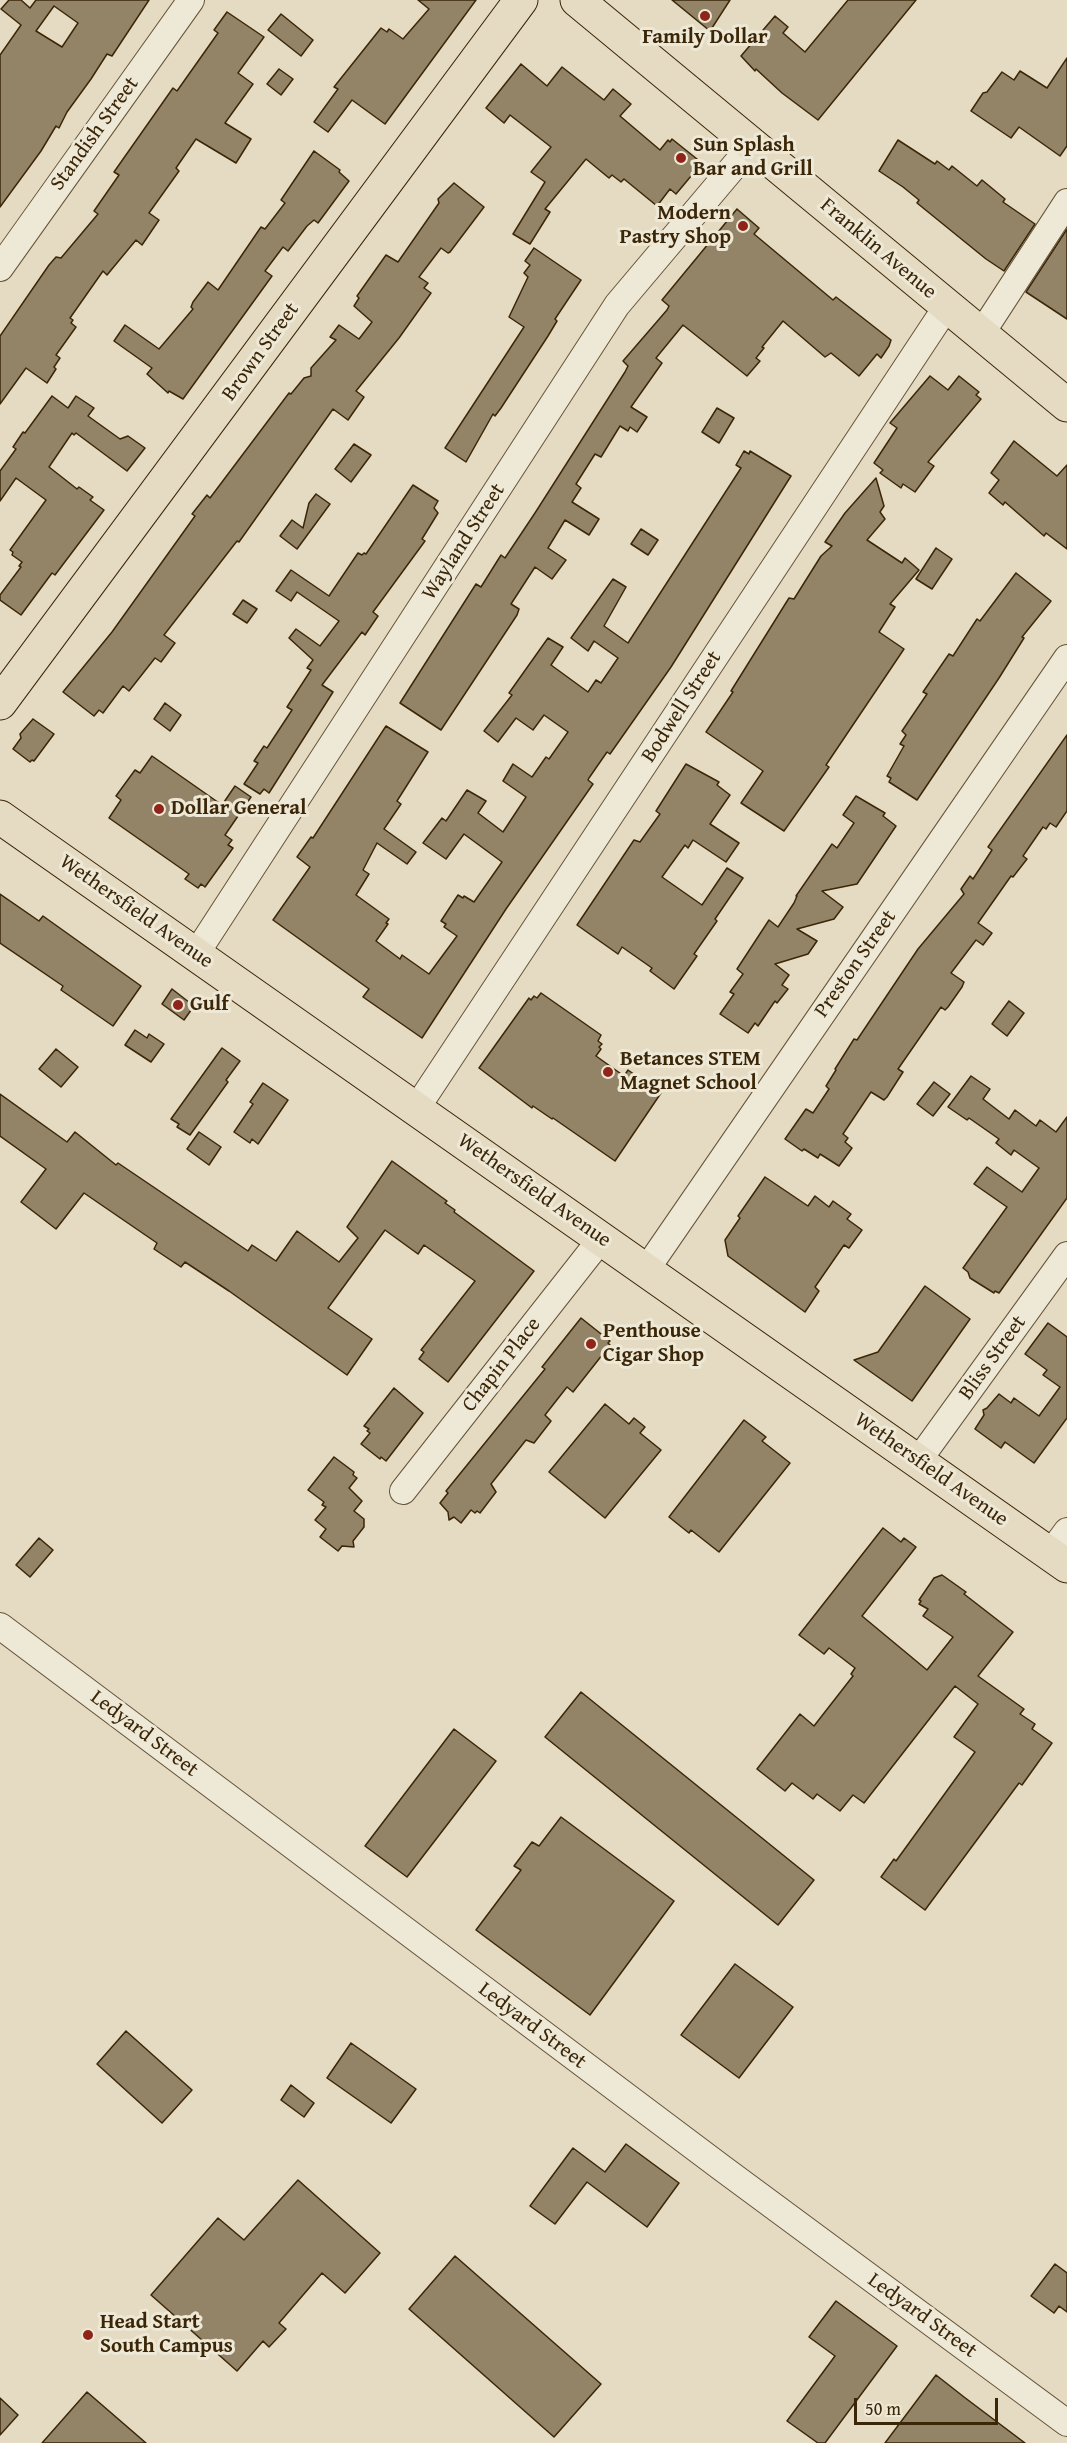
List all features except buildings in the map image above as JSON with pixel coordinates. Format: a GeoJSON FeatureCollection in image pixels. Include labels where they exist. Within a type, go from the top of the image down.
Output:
{"type":"FeatureCollection","features":[{"type":"Feature","properties":{"kind":"main road","name":"Brown Street"},"geometry":{"type":"LineString","coordinates":[[0,703],[521,0]]}},
{"type":"Feature","properties":{"kind":"main road","name":"Franklin Avenue"},"geometry":{"type":"LineString","coordinates":[[578,0],[1067,405]]}},
{"type":"Feature","properties":{"kind":"main road","name":"Wethersfield Avenue"},"geometry":{"type":"LineString","coordinates":[[0,817],[918,1461],[1061,1550]]}},
{"type":"Feature","properties":{"kind":"street","name":"Standish Street"},"geometry":{"type":"LineString","coordinates":[[0,267],[191,0]]}},
{"type":"Feature","properties":{"kind":"street","name":"Wayland Street"},"geometry":{"type":"LineString","coordinates":[[196,954],[617,305],[752,145]]}},
{"type":"Feature","properties":{"kind":"street"},"geometry":{"type":"LineString","coordinates":[[981,334],[1067,202]]}},
{"type":"Feature","properties":{"kind":"street","name":"Bodwell Street"},"geometry":{"type":"LineString","coordinates":[[417,1109],[947,306]]}},
{"type":"Feature","properties":{"kind":"street","name":"Preston Street"},"geometry":{"type":"LineString","coordinates":[[646,1270],[1067,658]]}},
{"type":"Feature","properties":{"kind":"street","name":"Chapin Place"},"geometry":{"type":"LineString","coordinates":[[404,1491],[601,1239]]}},
{"type":"Feature","properties":{"kind":"street","name":"Bliss Street"},"geometry":{"type":"LineString","coordinates":[[918,1461],[1067,1256]]}},
{"type":"Feature","properties":{"kind":"street","name":"Ledyard Street"},"geometry":{"type":"LineString","coordinates":[[0,1626],[713,2162],[1067,2423]]}},
{"type":"Feature","properties":{"kind":"place","name":"Family Dollar"},"geometry":{"type":"Point","coordinates":[705,16]}},
{"type":"Feature","properties":{"kind":"place","name":"Sun Splash Bar and Grill"},"geometry":{"type":"Point","coordinates":[681,158]}},
{"type":"Feature","properties":{"kind":"place","name":"Modern Pastry Shop"},"geometry":{"type":"Point","coordinates":[743,226]}},
{"type":"Feature","properties":{"kind":"place","name":"Dollar General"},"geometry":{"type":"Point","coordinates":[159,809]}},
{"type":"Feature","properties":{"kind":"place","name":"Gulf"},"geometry":{"type":"Point","coordinates":[178,1005]}},
{"type":"Feature","properties":{"kind":"place","name":"Betances STEM Magnet School"},"geometry":{"type":"Point","coordinates":[608,1072]}},
{"type":"Feature","properties":{"kind":"place","name":"Penthouse Cigar Shop"},"geometry":{"type":"Point","coordinates":[591,1344]}},
{"type":"Feature","properties":{"kind":"place","name":"Head Start South Campus"},"geometry":{"type":"Point","coordinates":[88,2335]}}]}
